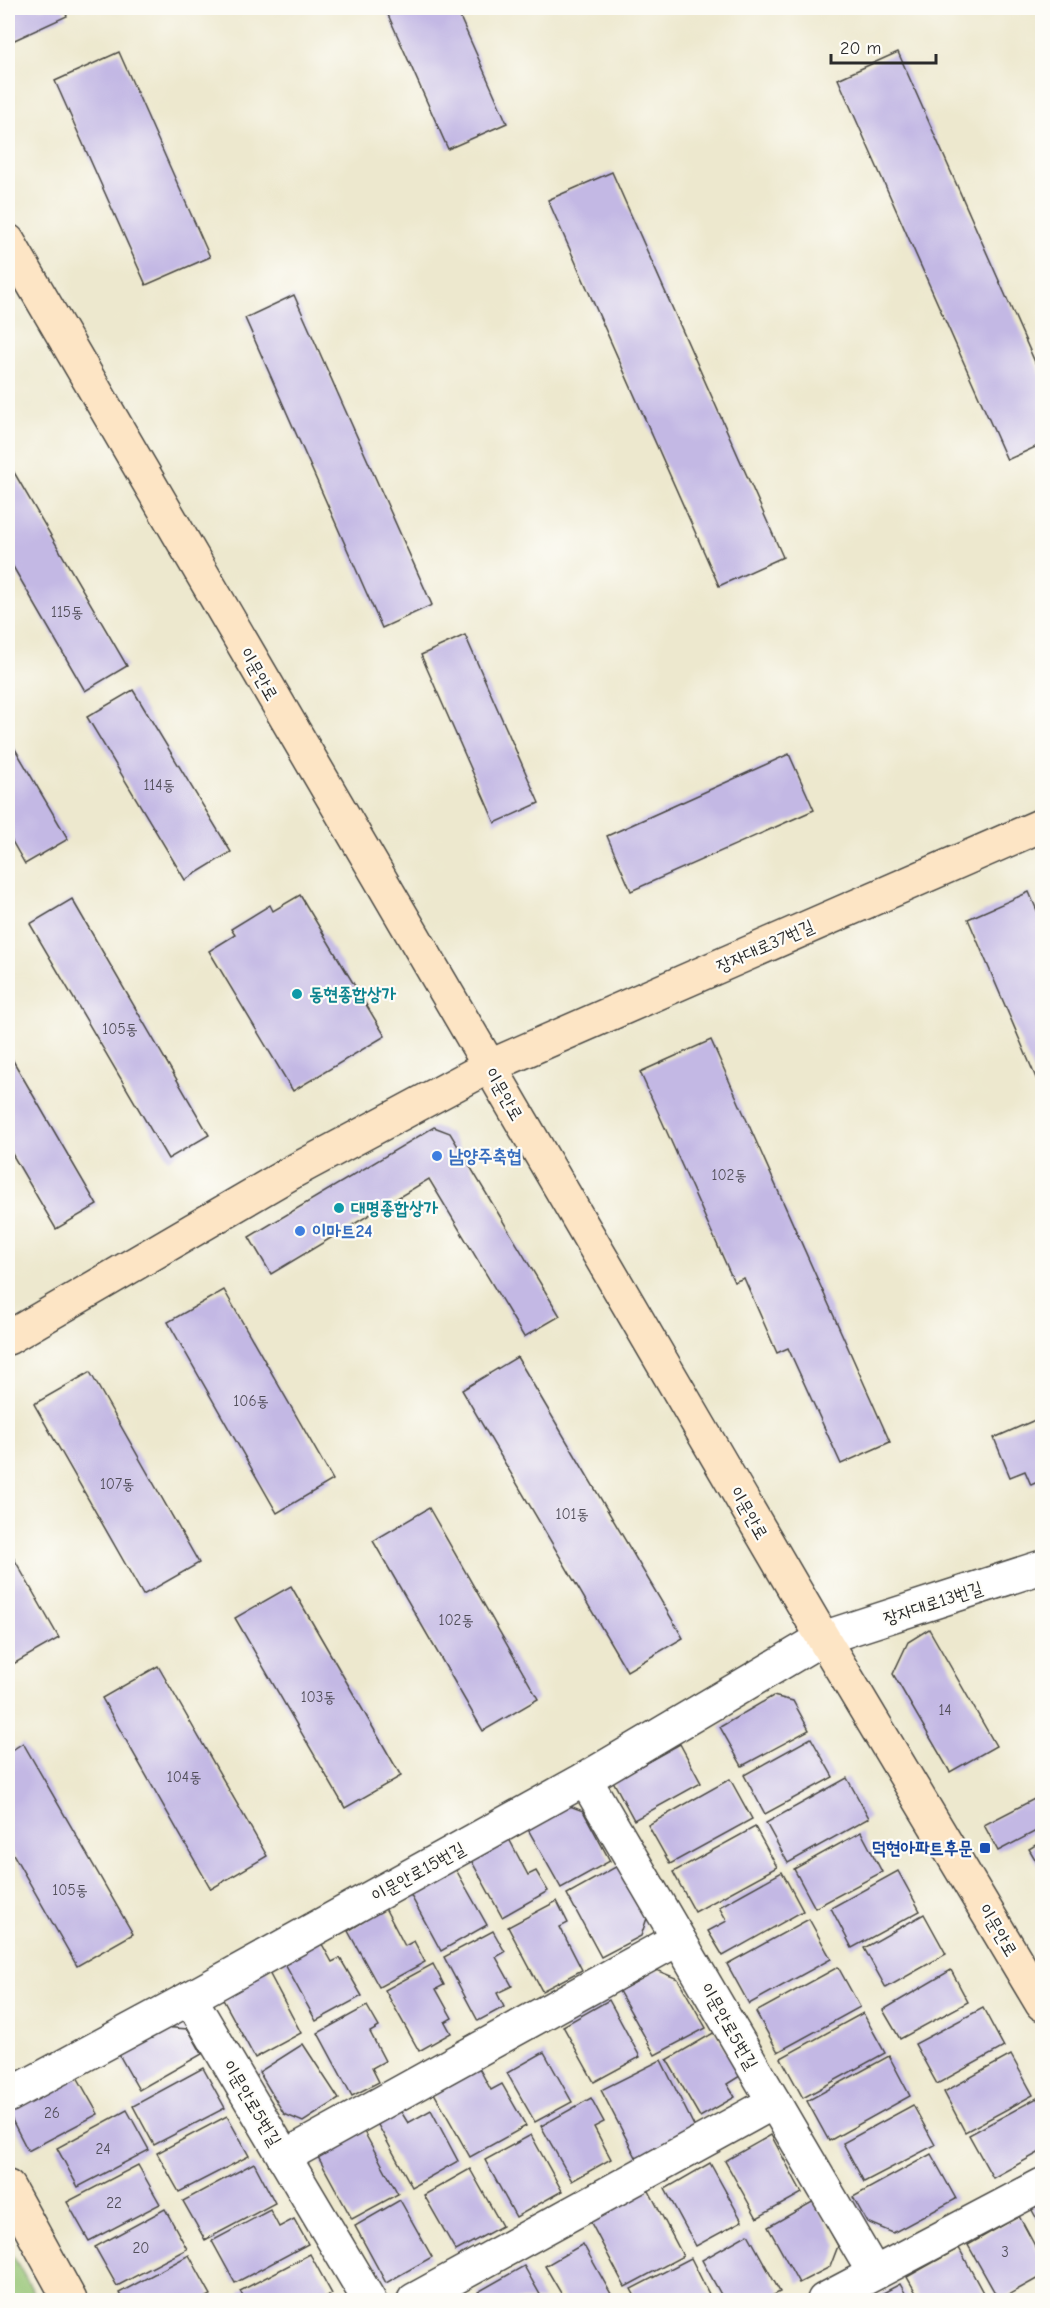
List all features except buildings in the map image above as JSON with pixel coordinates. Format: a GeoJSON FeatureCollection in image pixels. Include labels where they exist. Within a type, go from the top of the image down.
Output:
{"type":"FeatureCollection","features":[{"type":"Feature","properties":{"kind":"street","name":"이문안로"},"geometry":{"type":"LineString","coordinates":[[8,241],[488,1067],[823,1638],[1042,2004]]}},
{"type":"Feature","properties":{"kind":"street","name":"장자대로37번길"},"geometry":{"type":"LineString","coordinates":[[8,1338],[294,1171],[488,1067],[1042,825]]}},
{"type":"Feature","properties":{"kind":"street","name":"장자대로13번길"},"geometry":{"type":"LineString","coordinates":[[823,1638],[1042,1567]]}},
{"type":"Feature","properties":{"kind":"street","name":"이문안로15번길"},"geometry":{"type":"LineString","coordinates":[[8,2096],[585,1779],[823,1638]]}},
{"type":"Feature","properties":{"kind":"street","name":"이문안로5번길"},"geometry":{"type":"LineString","coordinates":[[585,1779],[874,2273]]}},
{"type":"Feature","properties":{"kind":"street"},"geometry":{"type":"LineString","coordinates":[[284,2157],[678,1939]]}},
{"type":"Feature","properties":{"kind":"street","name":"이문안로5번길"},"geometry":{"type":"LineString","coordinates":[[190,1998],[369,2301]]}},
{"type":"Feature","properties":{"kind":"street"},"geometry":{"type":"LineString","coordinates":[[414,2301],[774,2102]]}},
{"type":"Feature","properties":{"kind":"street"},"geometry":{"type":"LineString","coordinates":[[825,2301],[1042,2185]]}},
{"type":"Feature","properties":{"kind":"street"},"geometry":{"type":"LineString","coordinates":[[8,2187],[70,2301]]}},
{"type":"Feature","properties":{"kind":"green space"},"geometry":{"type":"Polygon","coordinates":[[[8,2247],[38,2300],[8,2300],[8,2247]]]}},
{"type":"Feature","properties":{"kind":"place","name":"동현종합상가"},"geometry":{"type":"Point","coordinates":[297,994]}},
{"type":"Feature","properties":{"kind":"place","name":"남양주축협"},"geometry":{"type":"Point","coordinates":[437,1156]}},
{"type":"Feature","properties":{"kind":"place","name":"대명종합상가"},"geometry":{"type":"Point","coordinates":[339,1208]}},
{"type":"Feature","properties":{"kind":"place","name":"이마트24"},"geometry":{"type":"Point","coordinates":[300,1231]}},
{"type":"Feature","properties":{"kind":"place","name":"덕현아파트후문"},"geometry":{"type":"Point","coordinates":[985,1848]}}]}
